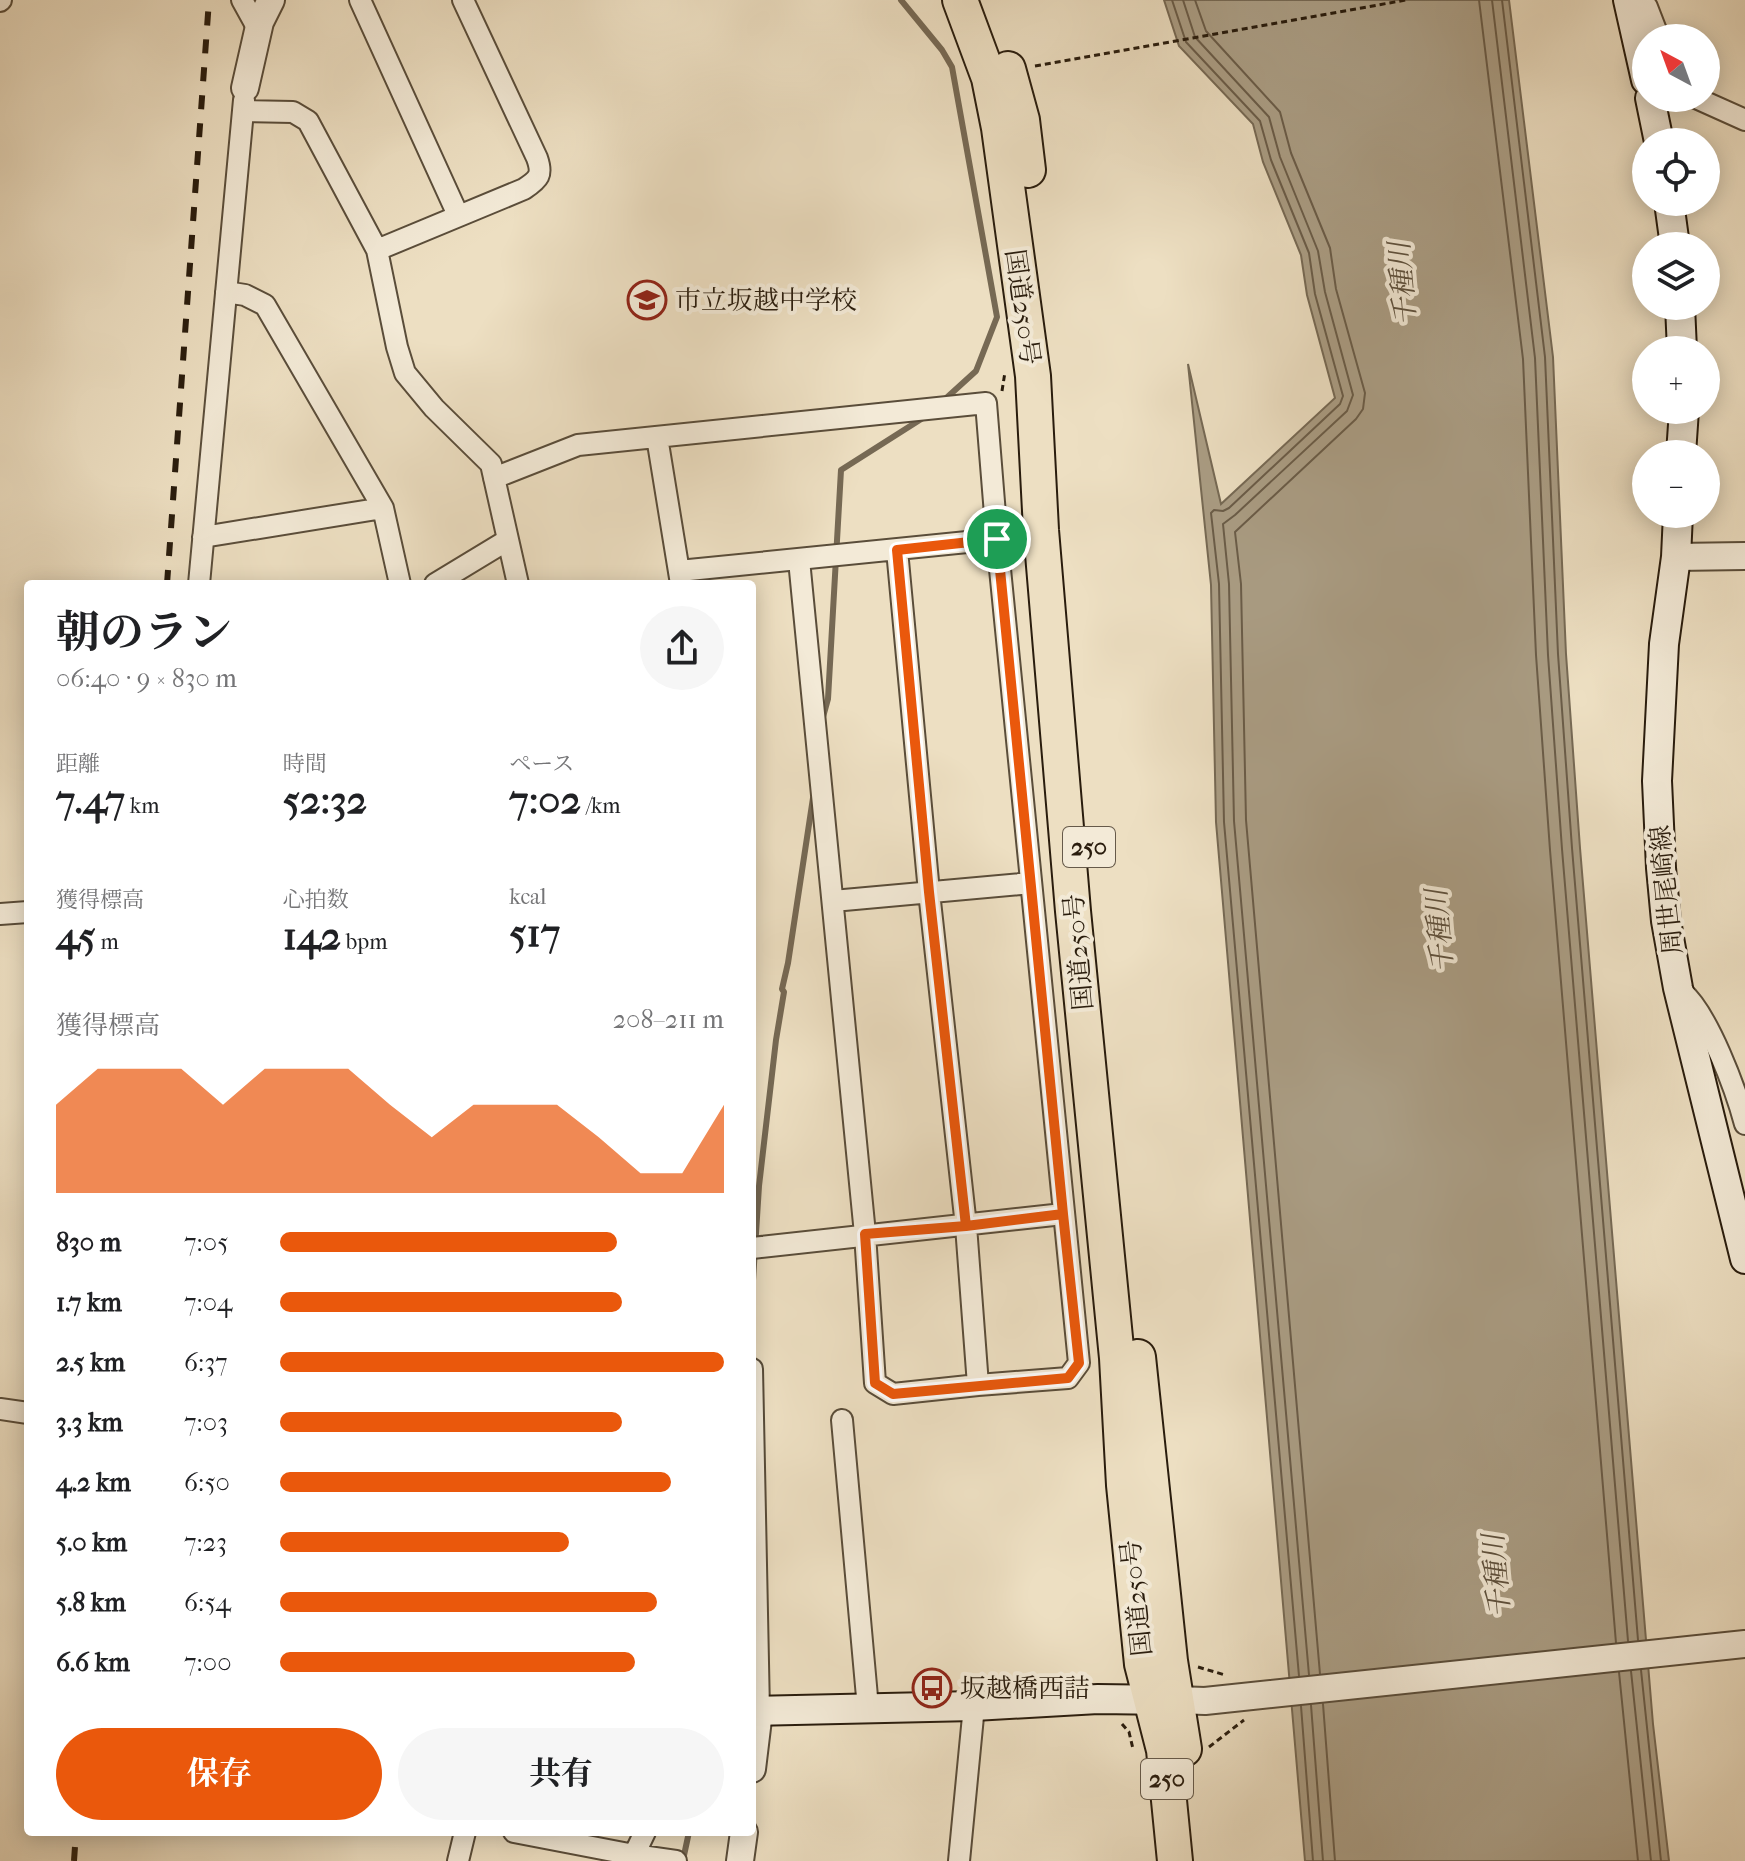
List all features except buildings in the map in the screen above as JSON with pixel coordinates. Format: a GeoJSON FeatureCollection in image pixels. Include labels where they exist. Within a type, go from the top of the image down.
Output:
{"type":"FeatureCollection","features":[{"type":"Feature","properties":{"kind":"highway","name":"国道250号"},"geometry":{"type":"LineString","coordinates":[[960,0],[989,78],[999,128],[1033,376],[1041,530],[1073,911],[1117,1358],[1124,1485],[1142,1664],[1177,1700]]}},
{"type":"Feature","properties":{"kind":"highway","name":"国道250号"},"geometry":{"type":"LineString","coordinates":[[983,0],[1009,72],[1022,120],[1054,377],[1062,536],[1094,909],[1137,1350],[1197,1861]]}},
{"type":"Feature","properties":{"kind":"highway","name":"国道250号"},"geometry":{"type":"LineString","coordinates":[[1175,1861],[1164,1750],[1177,1700]]}},
{"type":"Feature","properties":{"kind":"main road"},"geometry":{"type":"LineString","coordinates":[[1628,0],[1633,24]]}},
{"type":"Feature","properties":{"kind":"main road","name":"周世尾崎線"},"geometry":{"type":"LineString","coordinates":[[1677,528],[1664,644],[1657,781],[1666,921],[1678,988],[1745,1259]]}},
{"type":"Feature","properties":{"kind":"main road"},"geometry":{"type":"LineString","coordinates":[[756,1711],[1177,1700]]}},
{"type":"Feature","properties":{"kind":"street"},"geometry":{"type":"LineString","coordinates":[[242,0],[258,29]]}},
{"type":"Feature","properties":{"kind":"street"},"geometry":{"type":"LineString","coordinates":[[199,580],[244,100],[258,29],[271,0]]}},
{"type":"Feature","properties":{"kind":"street"},"geometry":{"type":"LineString","coordinates":[[360,0],[458,215]]}},
{"type":"Feature","properties":{"kind":"street"},"geometry":{"type":"LineString","coordinates":[[377,250],[524,189],[539,179],[542,170],[463,0]]}},
{"type":"Feature","properties":{"kind":"street"},"geometry":{"type":"LineString","coordinates":[[1642,0],[1654,24]]}},
{"type":"Feature","properties":{"kind":"street"},"geometry":{"type":"LineString","coordinates":[[244,100],[293,112],[308,121],[377,250],[405,373],[434,408],[491,464],[517,580]]}},
{"type":"Feature","properties":{"kind":"street"},"geometry":{"type":"LineString","coordinates":[[1720,109],[1745,120]]}},
{"type":"Feature","properties":{"kind":"street"},"geometry":{"type":"LineString","coordinates":[[226,292],[245,295],[265,305],[383,508],[399,580]]}},
{"type":"Feature","properties":{"kind":"street"},"geometry":{"type":"LineString","coordinates":[[494,478],[578,445],[986,403],[1079,1363],[1068,1378],[893,1394],[875,1383],[865,1234],[799,560]]}},
{"type":"Feature","properties":{"kind":"street"},"geometry":{"type":"LineString","coordinates":[[657,437],[680,578],[799,560],[997,539]]}},
{"type":"Feature","properties":{"kind":"street"},"geometry":{"type":"LineString","coordinates":[[203,537],[383,508]]}},
{"type":"Feature","properties":{"kind":"street"},"geometry":{"type":"LineString","coordinates":[[442,580],[506,541]]}},
{"type":"Feature","properties":{"kind":"street"},"geometry":{"type":"LineString","coordinates":[[897,550],[929,892],[966,1226],[978,1385]]}},
{"type":"Feature","properties":{"kind":"street"},"geometry":{"type":"LineString","coordinates":[[1676,557],[1745,556]]}},
{"type":"Feature","properties":{"kind":"street"},"geometry":{"type":"LineString","coordinates":[[833,901],[1031,883]]}},
{"type":"Feature","properties":{"kind":"street"},"geometry":{"type":"LineString","coordinates":[[0,914],[24,912]]}},
{"type":"Feature","properties":{"kind":"street"},"geometry":{"type":"LineString","coordinates":[[1678,988],[1690,999],[1707,1024],[1745,1124]]}},
{"type":"Feature","properties":{"kind":"street"},"geometry":{"type":"LineString","coordinates":[[756,1248],[1063,1214]]}},
{"type":"Feature","properties":{"kind":"street"},"geometry":{"type":"LineString","coordinates":[[0,1409],[24,1412]]}},
{"type":"Feature","properties":{"kind":"street"},"geometry":{"type":"LineString","coordinates":[[842,1420],[868,1708]]}},
{"type":"Feature","properties":{"kind":"street"},"geometry":{"type":"LineString","coordinates":[[1177,1700],[1742,1644]]}},
{"type":"Feature","properties":{"kind":"street"},"geometry":{"type":"LineString","coordinates":[[959,1861],[974,1706]]}},
{"type":"Feature","properties":{"kind":"street"},"geometry":{"type":"LineString","coordinates":[[458,1861],[464,1836]]}},
{"type":"Feature","properties":{"kind":"street"},"geometry":{"type":"LineString","coordinates":[[532,1836],[633,1858],[676,1861]]}},
{"type":"Feature","properties":{"kind":"street"},"geometry":{"type":"LineString","coordinates":[[633,1858],[643,1836]]}},
{"type":"Feature","properties":{"kind":"street"},"geometry":{"type":"LineString","coordinates":[[740,1861],[743,1836]]}},
{"type":"Feature","properties":{"kind":"path"},"geometry":{"type":"LineString","coordinates":[[1039,65],[1406,0]]}},
{"type":"Feature","properties":{"kind":"path"},"geometry":{"type":"LineString","coordinates":[[1119,1720],[1129,1732],[1133,1749]]}},
{"type":"Feature","properties":{"kind":"water","name":"千種川"},"geometry":{"type":"Polygon","coordinates":[[[1164,0],[1509,0],[1553,357],[1566,654],[1580,848],[1653,1724],[1669,1861],[1305,1861],[1216,822],[1211,585],[1188,364],[1221,504],[1335,398],[1307,295],[1301,255],[1263,162],[1253,124],[1179,46],[1164,0]]]}},
{"type":"Feature","properties":{"kind":"waterway"},"geometry":{"type":"LineString","coordinates":[[901,0],[952,67],[997,317],[976,371],[943,401]]}},
{"type":"Feature","properties":{"kind":"waterway"},"geometry":{"type":"LineString","coordinates":[[823,717],[828,699],[841,470],[926,416]]}},
{"type":"Feature","properties":{"kind":"waterway"},"geometry":{"type":"LineString","coordinates":[[756,1233],[782,989],[813,798]]}},
{"type":"Feature","properties":{"kind":"waterway"},"geometry":{"type":"LineString","coordinates":[[683,1860],[688,1836]]}},
{"type":"Feature","properties":{"kind":"railway"},"geometry":{"type":"LineString","coordinates":[[167,580],[209,0]]}},
{"type":"Feature","properties":{"kind":"railway"},"geometry":{"type":"LineString","coordinates":[[74,1861],[76,1836]]}},
{"type":"Feature","properties":{"kind":"place","name":"市立坂越中学校"},"geometry":{"type":"Point","coordinates":[647,300]}},
{"type":"Feature","properties":{"kind":"place","name":"坂越橋西詰"},"geometry":{"type":"Point","coordinates":[932,1688]}},
{"type":"Feature","properties":{"kind":"route"},"geometry":{"type":"LineString","coordinates":[[997,539],[897,550],[929,892],[966,1226],[1063,1214],[1079,1363],[1068,1378],[893,1394],[875,1383],[865,1234],[966,1226],[1063,1214],[997,539]]}}]}
